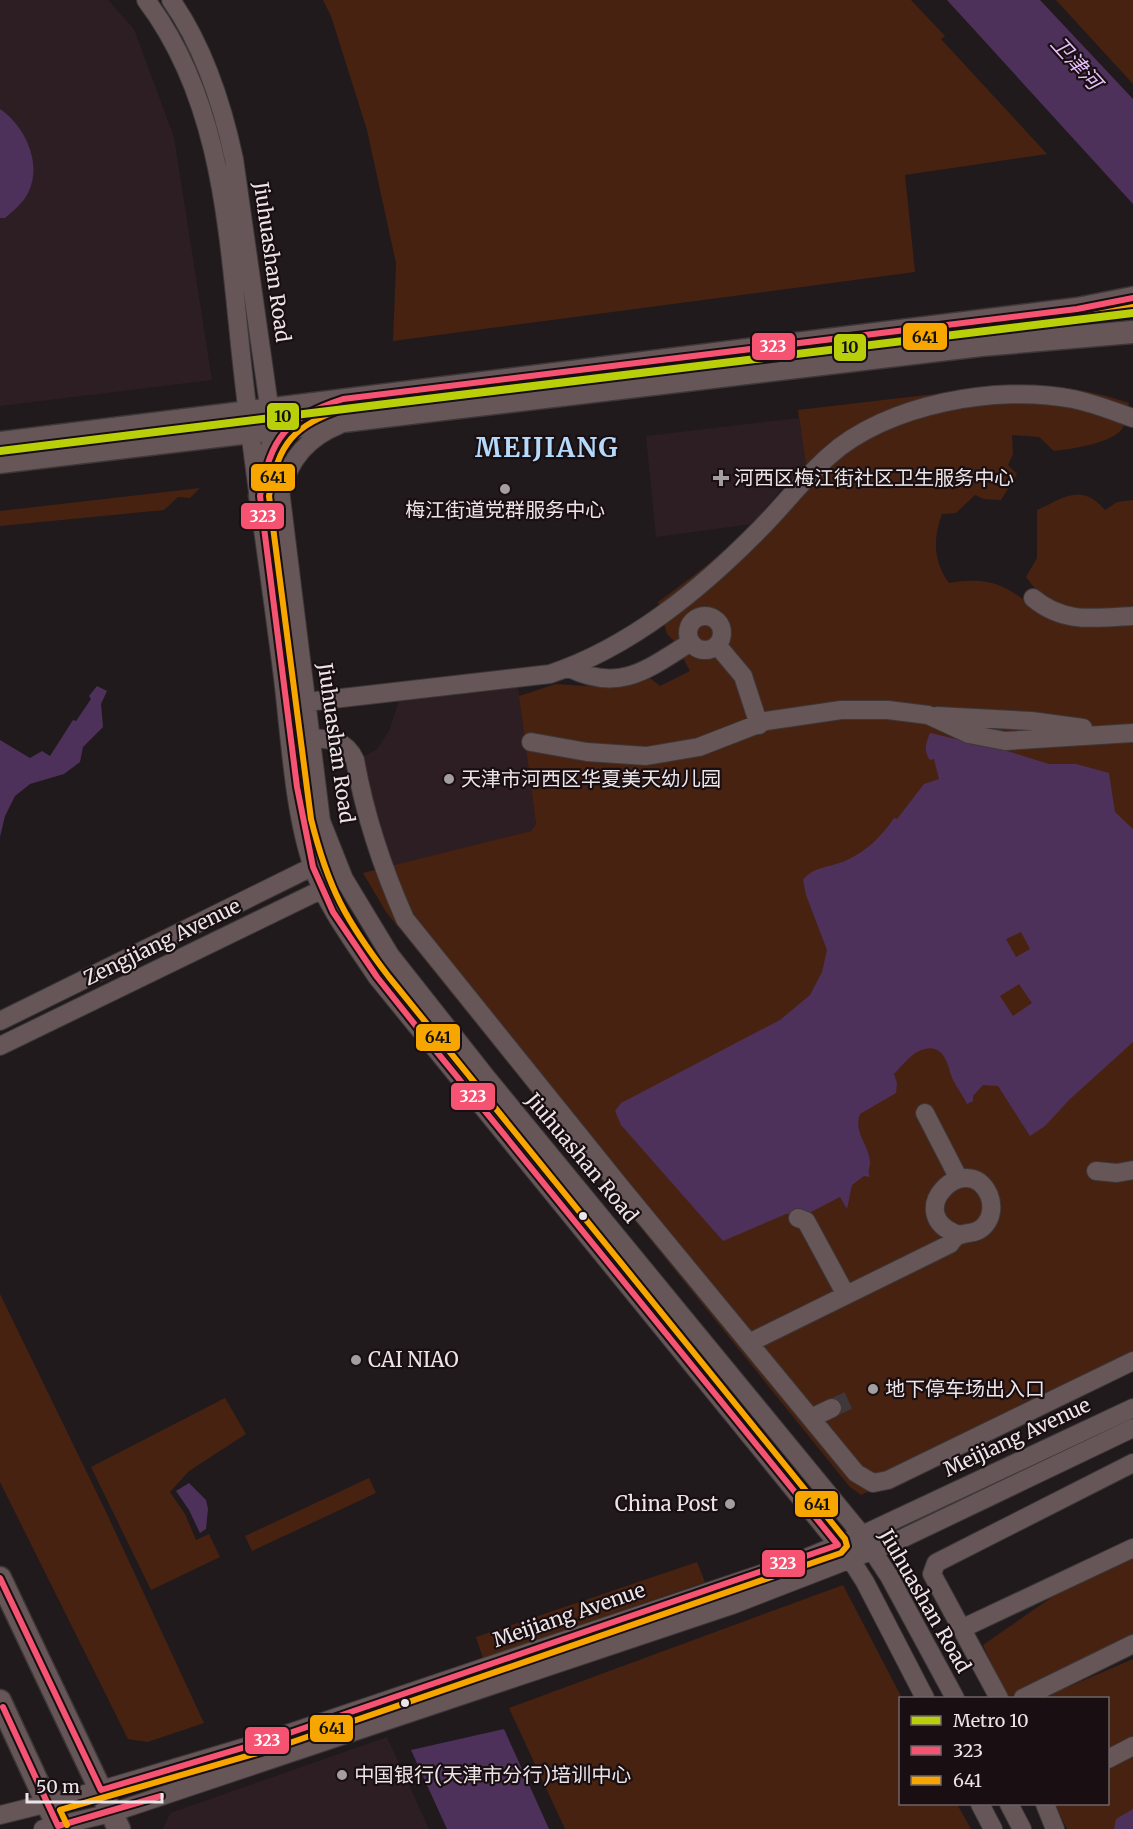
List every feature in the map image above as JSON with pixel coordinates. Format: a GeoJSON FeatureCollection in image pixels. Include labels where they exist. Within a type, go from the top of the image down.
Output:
{"type":"FeatureCollection","features":[{"type":"Feature","properties":{"kind":"main road"},"geometry":{"type":"LineString","coordinates":[[0,462],[267,425],[346,410],[1077,309],[1132,299]]}},
{"type":"Feature","properties":{"kind":"main road"},"geometry":{"type":"LineString","coordinates":[[1077,309],[1127,337]]}},
{"type":"Feature","properties":{"kind":"main road"},"geometry":{"type":"LineString","coordinates":[[346,410],[969,346],[1127,337]]}},
{"type":"Feature","properties":{"kind":"main road"},"geometry":{"type":"LineString","coordinates":[[0,442],[267,425]]}},
{"type":"Feature","properties":{"kind":"main road"},"geometry":{"type":"LineString","coordinates":[[267,425],[267,458],[271,495]]}},
{"type":"Feature","properties":{"kind":"main road"},"geometry":{"type":"LineString","coordinates":[[0,1578],[115,1821]]}},
{"type":"Feature","properties":{"kind":"main road"},"geometry":{"type":"LineString","coordinates":[[0,1701],[48,1804],[53,1828]]}},
{"type":"Feature","properties":{"kind":"street","name":"Jiuhuashan Road"},"geometry":{"type":"LineString","coordinates":[[146,0],[188,70],[200,98],[213,143],[230,248],[267,425]]}},
{"type":"Feature","properties":{"kind":"street","name":"Jiuhuashan Road"},"geometry":{"type":"LineString","coordinates":[[171,0],[198,49],[225,116],[234,159],[267,425]]}},
{"type":"Feature","properties":{"kind":"street"},"geometry":{"type":"LineString","coordinates":[[307,702],[550,674],[569,668],[657,619],[739,550],[829,455],[873,425],[932,404],[1008,395],[1071,398],[1133,418]]}},
{"type":"Feature","properties":{"kind":"street"},"geometry":{"type":"LineString","coordinates":[[346,410],[299,452],[271,495],[297,787],[313,867],[333,912],[377,977],[851,1560],[925,1697]]}},
{"type":"Feature","properties":{"kind":"street","name":"Jiuhuashan Road"},"geometry":{"type":"LineString","coordinates":[[271,495],[307,702],[321,820],[344,879],[390,955],[480,1070],[862,1535],[889,1576],[954,1697]]}},
{"type":"Feature","properties":{"kind":"street"},"geometry":{"type":"LineString","coordinates":[[1033,598],[1048,610],[1065,616],[1133,616]]}},
{"type":"Feature","properties":{"kind":"street"},"geometry":{"type":"LineString","coordinates":[[680,600],[694,620]]}},
{"type":"Feature","properties":{"kind":"street"},"geometry":{"type":"LineString","coordinates":[[705,616],[716,620],[722,629],[717,645],[703,650],[691,642],[689,628],[694,620],[705,616]]}},
{"type":"Feature","properties":{"kind":"street"},"geometry":{"type":"LineString","coordinates":[[569,668],[588,677],[603,680],[615,678],[644,670],[691,642]]}},
{"type":"Feature","properties":{"kind":"street"},"geometry":{"type":"LineString","coordinates":[[717,645],[743,676],[759,725]]}},
{"type":"Feature","properties":{"kind":"street"},"geometry":{"type":"LineString","coordinates":[[531,742],[587,752],[646,756],[699,747],[759,725],[801,715],[841,710],[888,710],[928,715],[969,734],[1005,741],[1127,733]]}},
{"type":"Feature","properties":{"kind":"street"},"geometry":{"type":"LineString","coordinates":[[311,738],[339,741],[351,750],[369,828],[405,919],[622,1190],[751,1342],[810,1419],[856,1473],[873,1483],[881,1482],[1133,1361]]}},
{"type":"Feature","properties":{"kind":"street","name":"Zengjiang Avenue"},"geometry":{"type":"LineString","coordinates":[[0,1021],[334,855]]}},
{"type":"Feature","properties":{"kind":"street","name":"Zengjiang Avenue"},"geometry":{"type":"LineString","coordinates":[[0,1046],[344,879]]}},
{"type":"Feature","properties":{"kind":"street"},"geometry":{"type":"LineString","coordinates":[[925,1113],[959,1179]]}},
{"type":"Feature","properties":{"kind":"street"},"geometry":{"type":"LineString","coordinates":[[1096,1171],[1117,1173],[1133,1170]]}},
{"type":"Feature","properties":{"kind":"street"},"geometry":{"type":"LineString","coordinates":[[959,1179],[973,1180],[981,1185],[991,1200],[992,1210],[984,1226],[968,1235],[959,1235],[943,1226],[935,1209],[940,1191],[947,1184],[959,1179]]}},
{"type":"Feature","properties":{"kind":"street"},"geometry":{"type":"LineString","coordinates":[[798,1218],[806,1221],[846,1295]]}},
{"type":"Feature","properties":{"kind":"street"},"geometry":{"type":"LineString","coordinates":[[751,1342],[950,1244],[959,1235]]}},
{"type":"Feature","properties":{"kind":"street"},"geometry":{"type":"LineString","coordinates":[[810,1419],[832,1408]]}},
{"type":"Feature","properties":{"kind":"street","name":"Meijiang Avenue"},"geometry":{"type":"LineString","coordinates":[[0,1815],[101,1790],[272,1739],[741,1581],[862,1535],[1133,1408]]}},
{"type":"Feature","properties":{"kind":"street","name":"Meijiang Avenue"},"geometry":{"type":"LineString","coordinates":[[53,1828],[115,1821],[732,1605],[873,1551],[1133,1428]]}},
{"type":"Feature","properties":{"kind":"street"},"geometry":{"type":"LineString","coordinates":[[998,1697],[932,1574],[936,1563],[1133,1463]]}},
{"type":"Feature","properties":{"kind":"street"},"geometry":{"type":"LineString","coordinates":[[961,1629],[1133,1548]]}},
{"type":"Feature","properties":{"kind":"street"},"geometry":{"type":"LineString","coordinates":[[1025,1697],[1133,1644]]}},
{"type":"Feature","properties":{"kind":"street"},"geometry":{"type":"LineString","coordinates":[[1109,1758],[1133,1746]]}},
{"type":"Feature","properties":{"kind":"street"},"geometry":{"type":"LineString","coordinates":[[981,1805],[993,1829]]}},
{"type":"Feature","properties":{"kind":"street"},"geometry":{"type":"LineString","coordinates":[[1011,1805],[1022,1829]]}},
{"type":"Feature","properties":{"kind":"street"},"geometry":{"type":"LineString","coordinates":[[1046,1805],[1055,1829]]}},
{"type":"Feature","properties":{"kind":"shaded area"},"geometry":{"type":"Polygon","coordinates":[[[0,0],[108,0],[134,29],[174,137],[212,380],[0,406],[0,0]]]}},
{"type":"Feature","properties":{"kind":"shaded area"},"geometry":{"type":"Polygon","coordinates":[[[323,0],[911,0],[945,36],[941,39],[1047,154],[905,175],[915,272],[393,341],[396,263],[367,130],[331,16],[323,0]]]}},
{"type":"Feature","properties":{"kind":"shaded area"},"geometry":{"type":"Polygon","coordinates":[[[1056,0],[1133,0],[1133,84],[1056,0]]]}},
{"type":"Feature","properties":{"kind":"shaded area"},"geometry":{"type":"Polygon","coordinates":[[[1011,385],[1071,389],[1129,403],[1124,426],[1112,437],[1103,441],[1054,451],[1039,437],[1012,435],[1013,454],[1008,465],[1017,474],[1001,500],[984,499],[975,495],[956,513],[942,514],[937,532],[936,550],[940,567],[949,583],[990,582],[1021,597],[1044,615],[1039,594],[1026,577],[1037,558],[1037,510],[1072,495],[1088,496],[1105,510],[1117,502],[1133,500],[1133,1365],[861,1495],[849,1486],[386,912],[363,873],[531,831],[536,824],[519,696],[556,684],[616,688],[650,678],[660,686],[690,671],[674,641],[667,634],[658,602],[730,545],[806,465],[798,410],[1011,385]]]}},
{"type":"Feature","properties":{"kind":"shaded area","name":"河西区梅江街社区卫生服务中心"},"geometry":{"type":"Polygon","coordinates":[[[799,418],[806,465],[784,486],[752,524],[656,537],[646,436],[799,418]]]}},
{"type":"Feature","properties":{"kind":"shaded area"},"geometry":{"type":"Polygon","coordinates":[[[200,488],[190,498],[178,497],[164,510],[0,526],[0,511],[200,488]]]}},
{"type":"Feature","properties":{"kind":"shaded area","name":"天津市河西区华夏美天幼儿园"},"geometry":{"type":"Polygon","coordinates":[[[518,685],[536,824],[531,831],[391,867],[378,837],[363,757],[377,749],[389,731],[399,701],[518,685]]]}},
{"type":"Feature","properties":{"kind":"shaded area"},"geometry":{"type":"Polygon","coordinates":[[[0,1294],[107,1514],[204,1723],[148,1742],[128,1739],[0,1482],[0,1294]]]}},
{"type":"Feature","properties":{"kind":"shaded area"},"geometry":{"type":"Polygon","coordinates":[[[225,1398],[246,1434],[189,1471],[170,1492],[185,1514],[196,1540],[209,1534],[220,1557],[151,1590],[91,1467],[225,1398]]]}},
{"type":"Feature","properties":{"kind":"shaded area"},"geometry":{"type":"Polygon","coordinates":[[[369,1478],[376,1493],[252,1551],[245,1536],[369,1478]]]}},
{"type":"Feature","properties":{"kind":"shaded area"},"geometry":{"type":"Polygon","coordinates":[[[1133,1557],[1133,1640],[1007,1697],[983,1645],[1058,1593],[1133,1557]]]}},
{"type":"Feature","properties":{"kind":"shaded area"},"geometry":{"type":"Polygon","coordinates":[[[697,1562],[705,1582],[483,1658],[476,1637],[697,1562]]]}},
{"type":"Feature","properties":{"kind":"shaded area"},"geometry":{"type":"Polygon","coordinates":[[[843,1585],[901,1697],[899,1697],[899,1805],[958,1805],[971,1829],[565,1829],[509,1708],[843,1585]]]}},
{"type":"Feature","properties":{"kind":"shaded area"},"geometry":{"type":"Polygon","coordinates":[[[1133,1659],[1133,1749],[1109,1761],[1109,1697],[1049,1697],[1133,1659]]]}},
{"type":"Feature","properties":{"kind":"shaded area","name":"中国银行(天津市分行)培训中心"},"geometry":{"type":"Polygon","coordinates":[[[387,1737],[429,1829],[163,1829],[170,1813],[387,1737]]]}},
{"type":"Feature","properties":{"kind":"shaded area"},"geometry":{"type":"Polygon","coordinates":[[[1133,1752],[1133,1829],[1067,1829],[1055,1805],[1109,1805],[1109,1765],[1133,1752]]]}},
{"type":"Feature","properties":{"kind":"water","name":"卫津河"},"geometry":{"type":"Polygon","coordinates":[[[947,0],[1040,0],[1133,99],[1133,204],[947,0]]]}},
{"type":"Feature","properties":{"kind":"water"},"geometry":{"type":"Polygon","coordinates":[[[0,109],[9,116],[24,135],[29,146],[33,170],[32,182],[26,197],[5,218],[0,218],[0,109]]]}},
{"type":"Feature","properties":{"kind":"water"},"geometry":{"type":"Polygon","coordinates":[[[97,686],[107,691],[101,704],[103,727],[83,747],[80,762],[64,774],[30,784],[15,796],[5,816],[0,837],[0,740],[30,758],[42,751],[50,756],[73,720],[76,721],[91,699],[89,696],[97,686]]]}},
{"type":"Feature","properties":{"kind":"water"},"geometry":{"type":"Polygon","coordinates":[[[930,733],[1004,750],[1049,764],[1076,764],[1109,773],[1115,812],[1133,829],[1133,1042],[1069,1100],[1045,1126],[1030,1136],[998,1086],[983,1085],[973,1096],[973,1101],[967,1104],[942,1054],[933,1048],[919,1051],[894,1074],[897,1083],[896,1093],[860,1114],[858,1127],[869,1156],[870,1177],[864,1176],[852,1185],[847,1209],[840,1197],[811,1212],[786,1214],[723,1241],[621,1125],[615,1111],[621,1103],[780,1020],[810,995],[822,972],[827,950],[806,895],[803,880],[811,872],[845,861],[867,848],[894,818],[897,819],[924,784],[939,779],[934,759],[930,760],[926,753],[930,733]],[[1021,932],[1006,939],[1016,957],[1030,949],[1021,932]],[[1019,984],[1000,996],[1013,1016],[1032,1003],[1019,984]]]}},
{"type":"Feature","properties":{"kind":"water"},"geometry":{"type":"Polygon","coordinates":[[[189,1483],[206,1500],[208,1509],[206,1529],[200,1533],[189,1510],[176,1491],[189,1483]]]}},
{"type":"Feature","properties":{"kind":"water"},"geometry":{"type":"Polygon","coordinates":[[[504,1729],[549,1829],[447,1829],[411,1750],[504,1729]]]}},
{"type":"Feature","properties":{"kind":"water"},"geometry":{"type":"Polygon","coordinates":[[[1133,1809],[1133,1829],[1114,1829],[1116,1819],[1133,1809]]]}},
{"type":"Feature","properties":{"kind":"tunnel"},"geometry":{"type":"LineString","coordinates":[[832,1408],[854,1398]]}},
{"type":"Feature","properties":{"kind":"metro line","name":"10"},"geometry":{"type":"LineString","coordinates":[[0,451],[1133,313]]}},
{"type":"Feature","properties":{"kind":"transit line","name":"323"},"geometry":{"type":"LineString","coordinates":[[0,1578],[101,1790],[272,1739],[838,1545],[432,1046],[377,977],[333,912],[313,867],[297,787],[260,496],[264,476],[276,444],[295,422],[324,406],[343,399],[1077,309],[1133,298]]}},
{"type":"Feature","properties":{"kind":"transit line","name":"641"},"geometry":{"type":"LineString","coordinates":[[67,1825],[60,1810],[275,1748],[841,1553],[847,1546],[845,1539],[389,977],[361,938],[340,903],[324,865],[311,819],[269,496],[278,462],[291,439],[313,422],[345,408],[1078,318],[1133,307]]}},
{"type":"Feature","properties":{"kind":"transit line","name":"323"},"geometry":{"type":"LineString","coordinates":[[3,1707],[58,1826],[161,1796]]}},
{"type":"Feature","properties":{"kind":"place","name":"河西区梅江街社区卫生服务中心"},"geometry":{"type":"Point","coordinates":[721,478]}},
{"type":"Feature","properties":{"kind":"place","name":"梅江街道党群服务中心"},"geometry":{"type":"Point","coordinates":[505,489]}},
{"type":"Feature","properties":{"kind":"place","name":"天津市河西区华夏美天幼儿园"},"geometry":{"type":"Point","coordinates":[449,779]}},
{"type":"Feature","properties":{"kind":"place","name":"CAI NIAO"},"geometry":{"type":"Point","coordinates":[356,1360]}},
{"type":"Feature","properties":{"kind":"place","name":"地下停车场出入口"},"geometry":{"type":"Point","coordinates":[873,1389]}},
{"type":"Feature","properties":{"kind":"place","name":"China Post"},"geometry":{"type":"Point","coordinates":[730,1504]}},
{"type":"Feature","properties":{"kind":"place","name":"中国银行(天津市分行)培训中心"},"geometry":{"type":"Point","coordinates":[342,1775]}},
{"type":"Feature","properties":{"kind":"district","name":"MEIJIANG"},"geometry":{"type":"Point","coordinates":[547,448]}}]}
